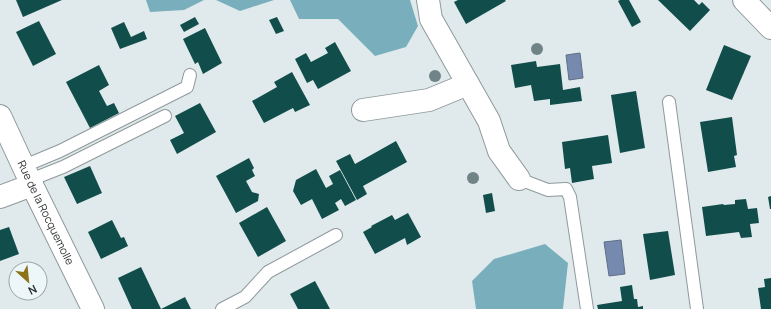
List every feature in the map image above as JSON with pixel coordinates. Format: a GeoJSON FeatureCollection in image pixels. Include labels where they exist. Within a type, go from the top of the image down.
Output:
{"type":"FeatureCollection","features":[{"type":"Feature","properties":{"kind":"street"},"geometry":{"type":"LineString","coordinates":[[428,0],[431,19],[489,120],[499,151],[519,179]]}},
{"type":"Feature","properties":{"kind":"street"},"geometry":{"type":"LineString","coordinates":[[744,0],[771,28]]}},
{"type":"Feature","properties":{"kind":"street"},"geometry":{"type":"LineString","coordinates":[[363,110],[429,100],[468,84]]}},
{"type":"Feature","properties":{"kind":"street","name":"Rue de la Rocquemolle"},"geometry":{"type":"LineString","coordinates":[[0,116],[93,309]]}},
{"type":"Feature","properties":{"kind":"street"},"geometry":{"type":"LineString","coordinates":[[0,197],[29,177]]}},
{"type":"Feature","properties":{"kind":"lane"},"geometry":{"type":"LineString","coordinates":[[29,177],[60,151],[187,87],[190,75]]}},
{"type":"Feature","properties":{"kind":"lane"},"geometry":{"type":"LineString","coordinates":[[669,102],[697,309]]}},
{"type":"Feature","properties":{"kind":"lane"},"geometry":{"type":"LineString","coordinates":[[29,177],[63,167],[166,116]]}},
{"type":"Feature","properties":{"kind":"lane"},"geometry":{"type":"LineString","coordinates":[[519,179],[548,190],[566,190],[570,197],[587,309]]}},
{"type":"Feature","properties":{"kind":"lane"},"geometry":{"type":"LineString","coordinates":[[222,309],[245,297],[268,272],[336,235]]}},
{"type":"Feature","properties":{"kind":"shaded area"},"geometry":{"type":"Polygon","coordinates":[[[146,0],[204,0],[184,10],[150,12],[146,0]]]}},
{"type":"Feature","properties":{"kind":"shaded area"},"geometry":{"type":"Polygon","coordinates":[[[216,0],[274,0],[240,11],[216,0]]]}},
{"type":"Feature","properties":{"kind":"shaded area"},"geometry":{"type":"Polygon","coordinates":[[[290,0],[410,0],[418,26],[406,47],[375,56],[338,19],[299,19],[290,0]]]}},
{"type":"Feature","properties":{"kind":"shaded area"},"geometry":{"type":"Polygon","coordinates":[[[580,53],[583,78],[569,80],[566,55],[580,53]]]}},
{"type":"Feature","properties":{"kind":"shaded area"},"geometry":{"type":"Polygon","coordinates":[[[621,240],[625,274],[609,276],[604,242],[621,240]]]}},
{"type":"Feature","properties":{"kind":"shaded area"},"geometry":{"type":"Polygon","coordinates":[[[545,244],[568,263],[563,309],[476,309],[472,281],[494,259],[545,244]]]}},
{"type":"Feature","properties":{"kind":"building"},"geometry":{"type":"Polygon","coordinates":[[[16,0],[62,0],[23,17],[16,0]]]}},
{"type":"Feature","properties":{"kind":"building"},"geometry":{"type":"Polygon","coordinates":[[[458,0],[506,1],[466,24],[454,2],[458,0]]]}},
{"type":"Feature","properties":{"kind":"building"},"geometry":{"type":"Polygon","coordinates":[[[629,0],[641,22],[632,27],[618,1],[629,0]]]}},
{"type":"Feature","properties":{"kind":"building"},"geometry":{"type":"Polygon","coordinates":[[[658,0],[694,0],[699,5],[702,2],[710,10],[690,31],[658,0]]]}},
{"type":"Feature","properties":{"kind":"building"},"geometry":{"type":"Polygon","coordinates":[[[195,17],[199,24],[184,32],[180,25],[195,17]]]}},
{"type":"Feature","properties":{"kind":"building"},"geometry":{"type":"Polygon","coordinates":[[[277,17],[284,31],[276,34],[269,20],[277,17]]]}},
{"type":"Feature","properties":{"kind":"building"},"geometry":{"type":"Polygon","coordinates":[[[39,21],[56,54],[33,66],[16,32],[39,21]]]}},
{"type":"Feature","properties":{"kind":"building"},"geometry":{"type":"Polygon","coordinates":[[[124,22],[131,37],[144,31],[147,39],[120,49],[111,28],[124,22]]]}},
{"type":"Feature","properties":{"kind":"building"},"geometry":{"type":"Polygon","coordinates":[[[205,28],[222,63],[203,74],[198,62],[195,64],[183,39],[205,28]]]}},
{"type":"Feature","properties":{"kind":"building"},"geometry":{"type":"Polygon","coordinates":[[[335,42],[351,71],[318,89],[313,80],[307,83],[295,59],[306,53],[311,62],[328,53],[325,48],[335,42]]]}},
{"type":"Feature","properties":{"kind":"building"},"geometry":{"type":"Polygon","coordinates":[[[724,45],[751,56],[732,100],[706,90],[724,45]]]}},
{"type":"Feature","properties":{"kind":"building"},"geometry":{"type":"Polygon","coordinates":[[[536,61],[537,67],[560,64],[563,90],[580,87],[582,101],[550,105],[550,99],[534,101],[531,85],[515,88],[511,65],[536,61]]]}},
{"type":"Feature","properties":{"kind":"building"},"geometry":{"type":"Polygon","coordinates":[[[99,65],[109,85],[99,91],[107,106],[114,103],[119,113],[90,128],[66,82],[99,65]]]}},
{"type":"Feature","properties":{"kind":"building"},"geometry":{"type":"Polygon","coordinates":[[[292,72],[310,105],[295,112],[293,108],[264,123],[252,101],[277,87],[274,82],[292,72]]]}},
{"type":"Feature","properties":{"kind":"building"},"geometry":{"type":"Polygon","coordinates":[[[636,91],[645,148],[620,153],[611,95],[636,91]]]}},
{"type":"Feature","properties":{"kind":"building"},"geometry":{"type":"Polygon","coordinates":[[[200,103],[216,132],[177,154],[170,140],[184,133],[175,116],[200,103]]]}},
{"type":"Feature","properties":{"kind":"building"},"geometry":{"type":"Polygon","coordinates":[[[732,117],[737,155],[734,156],[736,167],[708,172],[700,122],[732,117]]]}},
{"type":"Feature","properties":{"kind":"building"},"geometry":{"type":"Polygon","coordinates":[[[608,135],[612,163],[592,166],[594,179],[572,183],[570,168],[565,169],[562,142],[608,135]]]}},
{"type":"Feature","properties":{"kind":"building"},"geometry":{"type":"Polygon","coordinates":[[[396,141],[407,162],[363,186],[367,194],[357,200],[336,161],[350,154],[355,164],[396,141]]]}},
{"type":"Feature","properties":{"kind":"building"},"geometry":{"type":"Polygon","coordinates":[[[249,158],[254,168],[252,170],[255,176],[246,181],[252,192],[259,194],[258,201],[236,213],[216,176],[249,158]]]}},
{"type":"Feature","properties":{"kind":"building"},"geometry":{"type":"Polygon","coordinates":[[[90,166],[102,193],[77,204],[64,177],[90,166]]]}},
{"type":"Feature","properties":{"kind":"building"},"geometry":{"type":"Polygon","coordinates":[[[316,169],[326,188],[333,184],[329,176],[340,170],[356,200],[345,206],[341,199],[335,203],[339,210],[322,219],[312,199],[301,205],[293,191],[296,180],[316,169]]]}},
{"type":"Feature","properties":{"kind":"building"},"geometry":{"type":"Polygon","coordinates":[[[492,193],[495,211],[486,213],[483,195],[492,193]]]}},
{"type":"Feature","properties":{"kind":"building"},"geometry":{"type":"Polygon","coordinates":[[[771,196],[771,209],[770,209],[768,197],[771,196]]]}},
{"type":"Feature","properties":{"kind":"building"},"geometry":{"type":"Polygon","coordinates":[[[746,199],[748,209],[757,208],[759,223],[750,224],[752,237],[741,238],[739,232],[706,236],[702,207],[735,204],[735,200],[746,199]]]}},
{"type":"Feature","properties":{"kind":"building"},"geometry":{"type":"Polygon","coordinates":[[[267,207],[286,241],[258,257],[239,223],[267,207]]]}},
{"type":"Feature","properties":{"kind":"building"},"geometry":{"type":"Polygon","coordinates":[[[408,213],[421,237],[407,245],[405,238],[375,254],[363,232],[392,215],[395,220],[408,213]]]}},
{"type":"Feature","properties":{"kind":"building"},"geometry":{"type":"Polygon","coordinates":[[[112,220],[121,238],[124,237],[128,246],[101,259],[88,232],[112,220]]]}},
{"type":"Feature","properties":{"kind":"building"},"geometry":{"type":"Polygon","coordinates":[[[9,227],[19,254],[0,261],[0,230],[9,227]]]}},
{"type":"Feature","properties":{"kind":"building"},"geometry":{"type":"Polygon","coordinates":[[[668,231],[675,275],[650,280],[643,234],[668,231]]]}},
{"type":"Feature","properties":{"kind":"building"},"geometry":{"type":"Polygon","coordinates":[[[141,267],[161,309],[132,309],[118,278],[141,267]]]}},
{"type":"Feature","properties":{"kind":"building"},"geometry":{"type":"Polygon","coordinates":[[[771,278],[771,309],[761,309],[758,288],[765,287],[764,279],[771,278]]]}},
{"type":"Feature","properties":{"kind":"building"},"geometry":{"type":"Polygon","coordinates":[[[315,281],[330,309],[298,309],[290,294],[315,281]]]}},
{"type":"Feature","properties":{"kind":"building"},"geometry":{"type":"Polygon","coordinates":[[[632,285],[634,299],[637,299],[638,307],[643,306],[643,309],[598,309],[597,305],[622,301],[620,287],[632,285]]]}},
{"type":"Feature","properties":{"kind":"building"},"geometry":{"type":"Polygon","coordinates":[[[185,297],[191,309],[161,309],[185,297]]]}}]}
